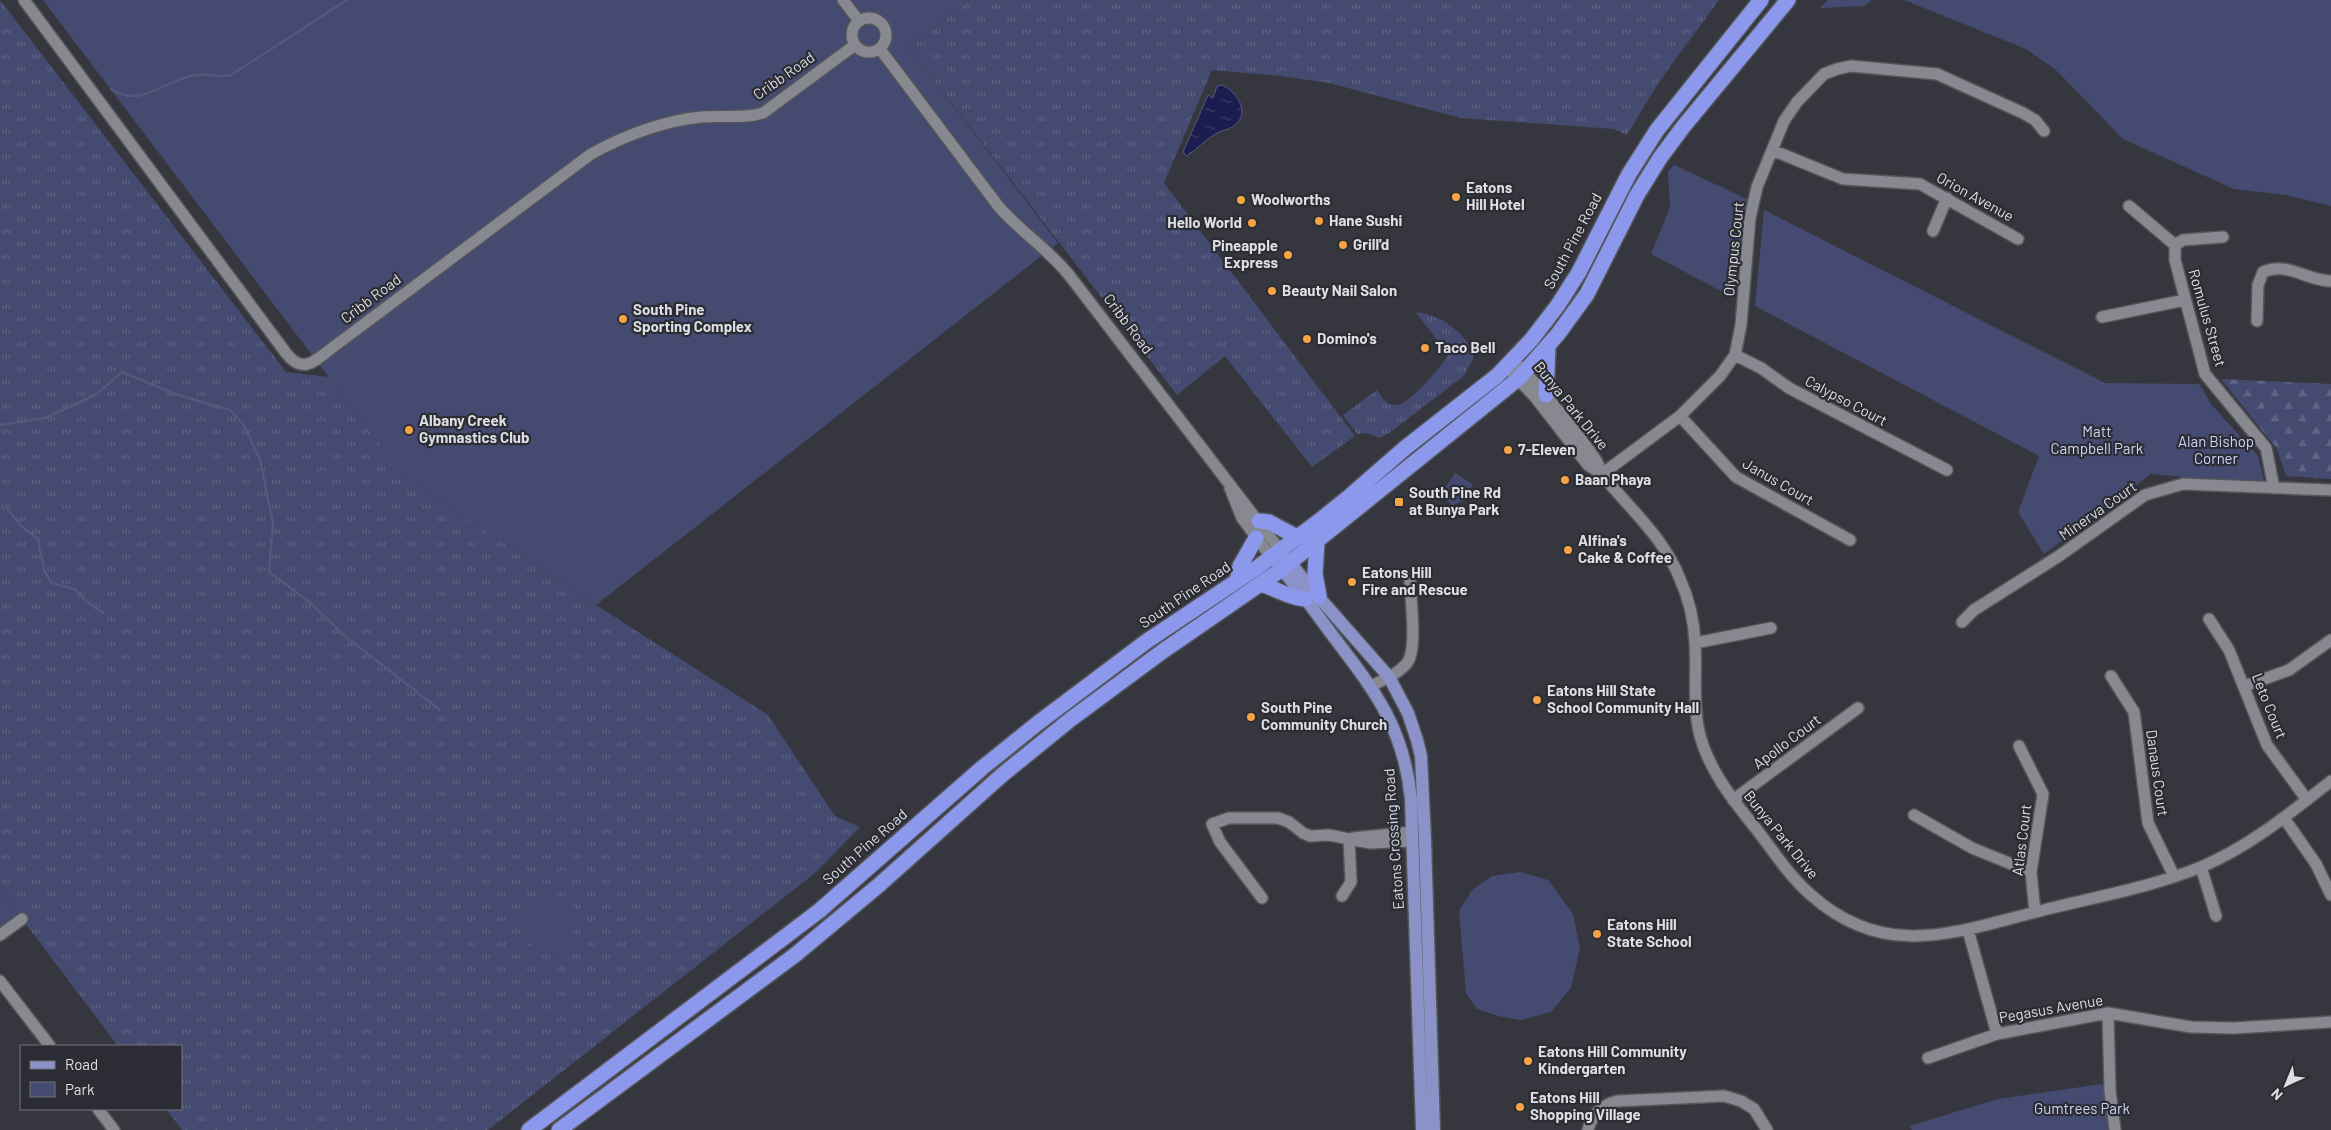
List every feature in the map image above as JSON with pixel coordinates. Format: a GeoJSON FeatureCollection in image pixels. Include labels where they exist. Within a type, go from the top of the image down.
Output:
{"type":"FeatureCollection","features":[{"type":"Feature","properties":{"kind":"highway","name":"South Pine Road"},"geometry":{"type":"LineString","coordinates":[[529,1130],[820,911],[982,768],[1038,723],[1163,630],[1276,554],[1350,496],[1405,448],[1476,393],[1510,363],[1548,320],[1568,289],[1629,174],[1657,130],[1761,0]]}},
{"type":"Feature","properties":{"kind":"highway"},"geometry":{"type":"LineString","coordinates":[[559,1130],[796,955],[879,885],[1002,774],[1071,719],[1162,651],[1286,566],[1521,375],[1548,348],[1587,294],[1637,195],[1660,158],[1683,127],[1788,0]]}},
{"type":"Feature","properties":{"kind":"highway"},"geometry":{"type":"LineString","coordinates":[[1546,395],[1548,348]]}},
{"type":"Feature","properties":{"kind":"highway"},"geometry":{"type":"LineString","coordinates":[[1259,521],[1269,522],[1297,537]]}},
{"type":"Feature","properties":{"kind":"highway"},"geometry":{"type":"LineString","coordinates":[[1237,581],[1240,566],[1256,538]]}},
{"type":"Feature","properties":{"kind":"highway"},"geometry":{"type":"LineString","coordinates":[[1261,584],[1278,589],[1292,598],[1312,597],[1317,542]]}},
{"type":"Feature","properties":{"kind":"main road","name":"Cribb Road"},"geometry":{"type":"LineString","coordinates":[[1276,554],[1286,566]]}},
{"type":"Feature","properties":{"kind":"main road","name":"Eatons Crossing Road"},"geometry":{"type":"LineString","coordinates":[[1286,566],[1312,597],[1389,677],[1408,713],[1421,756],[1434,1130]]}},
{"type":"Feature","properties":{"kind":"main road","name":"Eatons Crossing Road"},"geometry":{"type":"LineString","coordinates":[[1312,597],[1389,716],[1404,754],[1409,778],[1422,1130]]}},
{"type":"Feature","properties":{"kind":"street","name":"Cribb Road"},"geometry":{"type":"LineString","coordinates":[[24,0],[286,353],[293,362],[301,365],[310,363],[332,348],[591,154],[618,141],[674,122],[699,117],[751,116],[763,113],[855,45]]}},
{"type":"Feature","properties":{"kind":"street"},"geometry":{"type":"LineString","coordinates":[[843,0],[859,21]]}},
{"type":"Feature","properties":{"kind":"street"},"geometry":{"type":"LineString","coordinates":[[870,18],[876,19],[885,27],[886,39],[880,49],[869,52],[859,49],[855,45],[852,34],[855,24],[859,21],[870,18]]}},
{"type":"Feature","properties":{"kind":"street","name":"Cribb Road"},"geometry":{"type":"LineString","coordinates":[[880,49],[999,207],[1054,257],[1069,274],[1230,486],[1240,495],[1259,521],[1276,554]]}},
{"type":"Feature","properties":{"kind":"street","name":"Olympus Court"},"geometry":{"type":"LineString","coordinates":[[1602,474],[1680,416],[1720,376],[1735,355],[1741,325],[1750,218],[1757,187],[1784,121],[1812,85],[1824,74],[1851,66],[1937,74],[2023,112],[2035,120],[2044,131]]}},
{"type":"Feature","properties":{"kind":"street","name":"Orion Avenue"},"geometry":{"type":"LineString","coordinates":[[1772,150],[1843,179],[1920,184],[2018,239]]}},
{"type":"Feature","properties":{"kind":"street"},"geometry":{"type":"LineString","coordinates":[[1933,231],[1947,198]]}},
{"type":"Feature","properties":{"kind":"street"},"geometry":{"type":"LineString","coordinates":[[2129,206],[2175,245],[2183,240],[2223,237]]}},
{"type":"Feature","properties":{"kind":"street","name":"Romulus Street"},"geometry":{"type":"LineString","coordinates":[[2175,245],[2175,260],[2205,374],[2266,448],[2274,488]]}},
{"type":"Feature","properties":{"kind":"street"},"geometry":{"type":"LineString","coordinates":[[2257,320],[2258,285],[2263,272],[2273,268],[2282,268],[2309,277],[2331,281]]}},
{"type":"Feature","properties":{"kind":"street"},"geometry":{"type":"LineString","coordinates":[[2102,317],[2185,300]]}},
{"type":"Feature","properties":{"kind":"street","name":"Calypso Court"},"geometry":{"type":"LineString","coordinates":[[1735,355],[1761,368],[1789,388],[1947,470]]}},
{"type":"Feature","properties":{"kind":"street","name":"Bunya Park Drive"},"geometry":{"type":"LineString","coordinates":[[1510,363],[1521,375],[1546,395],[1595,459],[1602,474]]}},
{"type":"Feature","properties":{"kind":"street","name":"Bunya Park Drive"},"geometry":{"type":"LineString","coordinates":[[1521,375],[1535,397],[1588,465],[1602,474],[1644,520],[1667,552],[1688,597],[1695,643],[1695,692],[1698,728],[1704,748],[1714,770],[1733,800],[1799,883],[1822,904],[1841,917],[1872,930],[1898,936],[1926,937],[1968,930],[2174,876],[2201,867],[2253,839],[2284,818],[2331,781]]}},
{"type":"Feature","properties":{"kind":"street","name":"Janus Court"},"geometry":{"type":"LineString","coordinates":[[1680,416],[1736,478],[1850,540]]}},
{"type":"Feature","properties":{"kind":"street","name":"Minerva Court"},"geometry":{"type":"LineString","coordinates":[[1962,622],[1974,610],[2058,556],[2145,495],[2183,484],[2331,490]]}},
{"type":"Feature","properties":{"kind":"street","name":"Cribb Road"},"geometry":{"type":"LineString","coordinates":[[1230,486],[1238,509],[1256,538],[1276,554]]}},
{"type":"Feature","properties":{"kind":"street"},"geometry":{"type":"LineString","coordinates":[[1371,686],[1389,677],[1409,662],[1412,648],[1410,578]]}},
{"type":"Feature","properties":{"kind":"street","name":"Leto Court"},"geometry":{"type":"LineString","coordinates":[[2209,619],[2229,650],[2268,745],[2307,800]]}},
{"type":"Feature","properties":{"kind":"street"},"geometry":{"type":"LineString","coordinates":[[1695,643],[1771,628]]}},
{"type":"Feature","properties":{"kind":"street"},"geometry":{"type":"LineString","coordinates":[[2245,686],[2288,670],[2331,640]]}},
{"type":"Feature","properties":{"kind":"street","name":"Danaus Court"},"geometry":{"type":"LineString","coordinates":[[2111,676],[2134,712],[2148,823],[2174,876]]}},
{"type":"Feature","properties":{"kind":"street","name":"Apollo Court"},"geometry":{"type":"LineString","coordinates":[[1733,800],[1858,708]]}},
{"type":"Feature","properties":{"kind":"street","name":"Atlas Court"},"geometry":{"type":"LineString","coordinates":[[2019,746],[2043,794],[2031,872],[2035,912]]}},
{"type":"Feature","properties":{"kind":"street"},"geometry":{"type":"LineString","coordinates":[[1914,816],[1972,848],[2031,872]]}},
{"type":"Feature","properties":{"kind":"street"},"geometry":{"type":"LineString","coordinates":[[1262,898],[1220,842],[1212,824],[1229,818],[1278,818],[1289,822],[1310,836],[1329,835],[1370,844],[1412,837]]}},
{"type":"Feature","properties":{"kind":"street"},"geometry":{"type":"LineString","coordinates":[[2284,818],[2316,864],[2331,895]]}},
{"type":"Feature","properties":{"kind":"street"},"geometry":{"type":"LineString","coordinates":[[1342,896],[1351,882],[1349,838]]}},
{"type":"Feature","properties":{"kind":"street"},"geometry":{"type":"LineString","coordinates":[[2201,867],[2216,916]]}},
{"type":"Feature","properties":{"kind":"street"},"geometry":{"type":"LineString","coordinates":[[0,935],[22,919]]}},
{"type":"Feature","properties":{"kind":"street"},"geometry":{"type":"LineString","coordinates":[[1968,930],[1997,1034]]}},
{"type":"Feature","properties":{"kind":"street"},"geometry":{"type":"LineString","coordinates":[[0,981],[49,1045]]}},
{"type":"Feature","properties":{"kind":"street"},"geometry":{"type":"LineString","coordinates":[[2108,1013],[2110,1091],[2115,1130]]}},
{"type":"Feature","properties":{"kind":"street","name":"Pegasus Avenue"},"geometry":{"type":"LineString","coordinates":[[1928,1058],[1997,1034],[2108,1013],[2191,1027],[2234,1028],[2331,1022]]}},
{"type":"Feature","properties":{"kind":"street"},"geometry":{"type":"LineString","coordinates":[[1588,1130],[1594,1114],[1602,1106],[1617,1101],[1724,1096],[1741,1101],[1754,1110],[1767,1130]]}},
{"type":"Feature","properties":{"kind":"street"},"geometry":{"type":"LineString","coordinates":[[99,1110],[114,1130]]}},
{"type":"Feature","properties":{"kind":"green space"},"geometry":{"type":"Polygon","coordinates":[[[0,0],[286,372],[329,377],[404,475],[596,605],[768,715],[835,816],[860,827],[815,873],[488,1130],[182,1130],[167,1110],[182,1110],[182,1045],[117,1045],[0,890],[0,0]]]}},
{"type":"Feature","properties":{"kind":"green space","name":"South Pine Sporting Complex"},"geometry":{"type":"Polygon","coordinates":[[[43,0],[970,0],[908,47],[1058,243],[596,605],[403,475],[43,0]]]}},
{"type":"Feature","properties":{"kind":"green space"},"geometry":{"type":"Polygon","coordinates":[[[970,0],[1719,0],[1659,82],[1627,135],[1614,129],[1461,118],[1329,83],[1281,76],[1212,70],[1164,183],[1355,436],[1312,467],[1225,356],[1177,395],[908,47],[970,0]]]}},
{"type":"Feature","properties":{"kind":"green space"},"geometry":{"type":"Polygon","coordinates":[[[1828,0],[1872,0],[1864,6],[1820,8],[1828,0]]]}},
{"type":"Feature","properties":{"kind":"green space"},"geometry":{"type":"Polygon","coordinates":[[[1904,0],[2331,0],[2331,206],[2286,195],[2234,189],[2123,139],[2056,70],[2026,49],[1904,0]]]}},
{"type":"Feature","properties":{"kind":"green space"},"geometry":{"type":"Polygon","coordinates":[[[1674,165],[1747,199],[1734,298],[1651,254],[1670,207],[1668,172],[1674,165]]]}},
{"type":"Feature","properties":{"kind":"green space","name":"Matt Campbell Park"},"geometry":{"type":"Polygon","coordinates":[[[1764,210],[2105,383],[2199,384],[2211,404],[2258,456],[2265,485],[2151,474],[2044,554],[2018,512],[2039,456],[1755,306],[1764,210]]]}},
{"type":"Feature","properties":{"kind":"green space"},"geometry":{"type":"Polygon","coordinates":[[[1416,312],[1434,316],[1456,330],[1463,336],[1473,351],[1473,359],[1464,376],[1389,433],[1380,438],[1366,433],[1357,434],[1343,415],[1377,390],[1385,401],[1398,405],[1426,383],[1448,355],[1416,312]]]}},
{"type":"Feature","properties":{"kind":"green space"},"geometry":{"type":"Polygon","coordinates":[[[2221,379],[2331,384],[2331,479],[2286,476],[2277,449],[2221,379]]]}},
{"type":"Feature","properties":{"kind":"green space"},"geometry":{"type":"Polygon","coordinates":[[[1455,473],[1472,484],[1472,496],[1452,506],[1442,493],[1455,473]]]}},
{"type":"Feature","properties":{"kind":"green space"},"geometry":{"type":"Polygon","coordinates":[[[1521,872],[1548,880],[1573,914],[1580,948],[1571,988],[1551,1012],[1521,1020],[1498,1016],[1477,1009],[1466,993],[1459,911],[1472,890],[1492,876],[1521,872]]]}},
{"type":"Feature","properties":{"kind":"green space"},"geometry":{"type":"Polygon","coordinates":[[[0,890],[18,914],[0,927],[0,890]]]}},
{"type":"Feature","properties":{"kind":"green space"},"geometry":{"type":"Polygon","coordinates":[[[544,891],[583,913],[557,959],[518,936],[544,891]]]}},
{"type":"Feature","properties":{"kind":"green space","name":"Gumtrees Park"},"geometry":{"type":"Polygon","coordinates":[[[2102,1084],[2109,1118],[2108,1130],[1912,1130],[1909,1126],[1998,1099],[2102,1084]]]}},
{"type":"Feature","properties":{"kind":"water"},"geometry":{"type":"Polygon","coordinates":[[[1222,85],[1228,88],[1237,98],[1242,110],[1241,116],[1232,127],[1213,135],[1187,156],[1183,152],[1208,95],[1213,98],[1217,86],[1222,85]]]}},
{"type":"Feature","properties":{"kind":"waterway"},"geometry":{"type":"LineString","coordinates":[[111,89],[122,95],[144,95],[185,77],[231,75],[347,0]]}},
{"type":"Feature","properties":{"kind":"waterway"},"geometry":{"type":"LineString","coordinates":[[0,425],[45,418],[95,395],[122,372],[175,394],[230,410],[243,424],[260,460],[273,523],[269,572],[307,600],[345,636],[440,710]]}},
{"type":"Feature","properties":{"kind":"waterway"},"geometry":{"type":"LineString","coordinates":[[7,508],[20,525],[38,539],[44,570],[51,583],[75,589],[86,601],[103,613]]}},
{"type":"Feature","properties":{"kind":"place","name":"Eatons Hill Hotel"},"geometry":{"type":"Point","coordinates":[1456,197]}},
{"type":"Feature","properties":{"kind":"place","name":"Woolworths"},"geometry":{"type":"Point","coordinates":[1241,200]}},
{"type":"Feature","properties":{"kind":"place","name":"Hane Sushi"},"geometry":{"type":"Point","coordinates":[1319,221]}},
{"type":"Feature","properties":{"kind":"place","name":"Hello World"},"geometry":{"type":"Point","coordinates":[1252,223]}},
{"type":"Feature","properties":{"kind":"place","name":"Grill'd"},"geometry":{"type":"Point","coordinates":[1343,245]}},
{"type":"Feature","properties":{"kind":"place","name":"Pineapple Express"},"geometry":{"type":"Point","coordinates":[1288,255]}},
{"type":"Feature","properties":{"kind":"place","name":"Beauty Nail Salon"},"geometry":{"type":"Point","coordinates":[1272,291]}},
{"type":"Feature","properties":{"kind":"place","name":"South Pine Sporting Complex"},"geometry":{"type":"Point","coordinates":[623,319]}},
{"type":"Feature","properties":{"kind":"place","name":"Domino's"},"geometry":{"type":"Point","coordinates":[1307,339]}},
{"type":"Feature","properties":{"kind":"place","name":"Taco Bell"},"geometry":{"type":"Point","coordinates":[1425,348]}},
{"type":"Feature","properties":{"kind":"place","name":"Albany Creek Gymnastics Club"},"geometry":{"type":"Point","coordinates":[409,430]}},
{"type":"Feature","properties":{"kind":"place","name":"7-Eleven"},"geometry":{"type":"Point","coordinates":[1508,450]}},
{"type":"Feature","properties":{"kind":"place","name":"Baan Phaya"},"geometry":{"type":"Point","coordinates":[1565,480]}},
{"type":"Feature","properties":{"kind":"place","name":"South Pine Rd at Bunya Park"},"geometry":{"type":"Point","coordinates":[1399,502]}},
{"type":"Feature","properties":{"kind":"place","name":"Alfina's Cake & Coffee"},"geometry":{"type":"Point","coordinates":[1568,550]}},
{"type":"Feature","properties":{"kind":"place","name":"Eatons Hill Fire and Rescue"},"geometry":{"type":"Point","coordinates":[1352,582]}},
{"type":"Feature","properties":{"kind":"place","name":"Eatons Hill State School Community Hall"},"geometry":{"type":"Point","coordinates":[1537,700]}},
{"type":"Feature","properties":{"kind":"place","name":"South Pine Community Church"},"geometry":{"type":"Point","coordinates":[1251,717]}},
{"type":"Feature","properties":{"kind":"place","name":"Eatons Hill State School"},"geometry":{"type":"Point","coordinates":[1597,934]}},
{"type":"Feature","properties":{"kind":"place","name":"Eatons Hill Community Kindergarten"},"geometry":{"type":"Point","coordinates":[1528,1061]}},
{"type":"Feature","properties":{"kind":"place","name":"Eatons Hill Shopping Village"},"geometry":{"type":"Point","coordinates":[1520,1107]}},
{"type":"Feature","properties":{"kind":"park label","name":"Alan Bishop Corner"},"geometry":{"type":"Point","coordinates":[2216,450]}}]}
